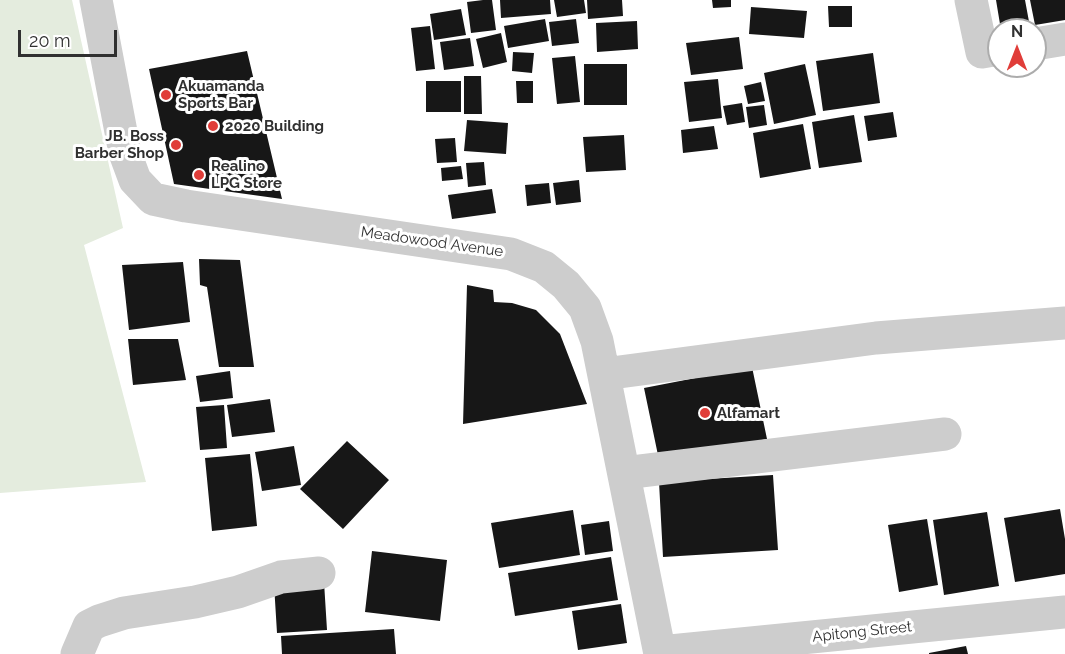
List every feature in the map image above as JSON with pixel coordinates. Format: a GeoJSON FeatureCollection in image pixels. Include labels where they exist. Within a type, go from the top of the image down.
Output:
{"type":"FeatureCollection","features":[{"type":"Feature","properties":{"kind":"street","name":"Meadowood Avenue"},"geometry":{"type":"LineString","coordinates":[[96,0],[125,153],[135,180],[153,199],[186,206],[511,254],[544,267],[566,285],[585,308],[597,341],[660,653]]}},
{"type":"Feature","properties":{"kind":"street"},"geometry":{"type":"LineString","coordinates":[[971,0],[982,52],[987,51]]}},
{"type":"Feature","properties":{"kind":"street"},"geometry":{"type":"LineString","coordinates":[[1047,42],[1065,39]]}},
{"type":"Feature","properties":{"kind":"street"},"geometry":{"type":"LineString","coordinates":[[604,374],[876,338],[1065,324]]}},
{"type":"Feature","properties":{"kind":"street"},"geometry":{"type":"LineString","coordinates":[[624,472],[945,434]]}},
{"type":"Feature","properties":{"kind":"street"},"geometry":{"type":"LineString","coordinates":[[77,654],[88,626],[99,621],[124,613],[206,600],[238,592],[280,577],[319,573]]}},
{"type":"Feature","properties":{"kind":"street","name":"Apitong Street"},"geometry":{"type":"LineString","coordinates":[[660,653],[876,642],[1065,612]]}},
{"type":"Feature","properties":{"kind":"shaded area"},"geometry":{"type":"Polygon","coordinates":[[[0,0],[72,0],[123,228],[84,245],[146,482],[0,493],[0,0]]]}},
{"type":"Feature","properties":{"kind":"building"},"geometry":{"type":"Polygon","coordinates":[[[492,0],[496,30],[471,33],[467,2],[492,0]]]}},
{"type":"Feature","properties":{"kind":"building"},"geometry":{"type":"Polygon","coordinates":[[[500,0],[550,0],[551,14],[501,18],[500,0]]]}},
{"type":"Feature","properties":{"kind":"building"},"geometry":{"type":"Polygon","coordinates":[[[554,0],[584,0],[586,13],[557,17],[554,0]]]}},
{"type":"Feature","properties":{"kind":"building"},"geometry":{"type":"Polygon","coordinates":[[[587,0],[622,0],[623,16],[588,19],[587,0]]]}},
{"type":"Feature","properties":{"kind":"building"},"geometry":{"type":"Polygon","coordinates":[[[712,0],[731,0],[731,7],[713,8],[712,0]]]}},
{"type":"Feature","properties":{"kind":"building"},"geometry":{"type":"Polygon","coordinates":[[[996,0],[1025,0],[1028,18],[999,18],[996,0]]]}},
{"type":"Feature","properties":{"kind":"building"},"geometry":{"type":"Polygon","coordinates":[[[1030,0],[1065,0],[1065,20],[1047,23],[1047,18],[1034,18],[1030,0]]]}},
{"type":"Feature","properties":{"kind":"building"},"geometry":{"type":"Polygon","coordinates":[[[828,6],[852,6],[852,27],[829,27],[828,6]]]}},
{"type":"Feature","properties":{"kind":"building"},"geometry":{"type":"Polygon","coordinates":[[[751,7],[807,11],[804,38],[749,34],[751,7]]]}},
{"type":"Feature","properties":{"kind":"building"},"geometry":{"type":"Polygon","coordinates":[[[461,9],[466,35],[434,40],[430,14],[461,9]]]}},
{"type":"Feature","properties":{"kind":"building"},"geometry":{"type":"Polygon","coordinates":[[[545,19],[549,41],[508,48],[504,26],[545,19]]]}},
{"type":"Feature","properties":{"kind":"building"},"geometry":{"type":"Polygon","coordinates":[[[576,19],[579,43],[552,46],[549,22],[576,19]]]}},
{"type":"Feature","properties":{"kind":"building"},"geometry":{"type":"Polygon","coordinates":[[[637,21],[638,49],[597,52],[596,23],[637,21]]]}},
{"type":"Feature","properties":{"kind":"building"},"geometry":{"type":"Polygon","coordinates":[[[430,26],[435,69],[416,71],[411,28],[430,26]]]}},
{"type":"Feature","properties":{"kind":"building"},"geometry":{"type":"Polygon","coordinates":[[[501,33],[507,62],[483,68],[476,39],[501,33]]]}},
{"type":"Feature","properties":{"kind":"building"},"geometry":{"type":"Polygon","coordinates":[[[739,37],[743,69],[691,75],[686,43],[739,37]]]}},
{"type":"Feature","properties":{"kind":"building"},"geometry":{"type":"Polygon","coordinates":[[[470,38],[474,66],[444,70],[440,42],[470,38]]]}},
{"type":"Feature","properties":{"kind":"building","name":"2020 Building"},"geometry":{"type":"Polygon","coordinates":[[[247,51],[282,199],[174,184],[149,69],[247,51]]]}},
{"type":"Feature","properties":{"kind":"building"},"geometry":{"type":"Polygon","coordinates":[[[513,52],[534,53],[532,73],[512,71],[513,52]]]}},
{"type":"Feature","properties":{"kind":"building"},"geometry":{"type":"Polygon","coordinates":[[[873,53],[880,103],[823,111],[816,61],[873,53]]]}},
{"type":"Feature","properties":{"kind":"building"},"geometry":{"type":"Polygon","coordinates":[[[575,56],[580,102],[557,104],[552,58],[575,56]]]}},
{"type":"Feature","properties":{"kind":"building"},"geometry":{"type":"Polygon","coordinates":[[[584,64],[627,64],[627,105],[584,105],[584,64]]]}},
{"type":"Feature","properties":{"kind":"building"},"geometry":{"type":"Polygon","coordinates":[[[805,64],[816,115],[774,124],[764,73],[805,64]]]}},
{"type":"Feature","properties":{"kind":"building"},"geometry":{"type":"Polygon","coordinates":[[[464,76],[481,76],[482,114],[464,114],[464,76]]]}},
{"type":"Feature","properties":{"kind":"building"},"geometry":{"type":"Polygon","coordinates":[[[718,79],[722,118],[689,122],[684,82],[718,79]]]}},
{"type":"Feature","properties":{"kind":"building"},"geometry":{"type":"Polygon","coordinates":[[[426,81],[461,81],[461,112],[426,112],[426,81]]]}},
{"type":"Feature","properties":{"kind":"building"},"geometry":{"type":"Polygon","coordinates":[[[516,81],[533,81],[533,103],[517,103],[516,81]]]}},
{"type":"Feature","properties":{"kind":"building"},"geometry":{"type":"Polygon","coordinates":[[[761,82],[765,101],[748,104],[744,86],[761,82]]]}},
{"type":"Feature","properties":{"kind":"building"},"geometry":{"type":"Polygon","coordinates":[[[742,103],[745,122],[727,125],[723,106],[742,103]]]}},
{"type":"Feature","properties":{"kind":"building"},"geometry":{"type":"Polygon","coordinates":[[[764,105],[767,125],[749,128],[746,107],[764,105]]]}},
{"type":"Feature","properties":{"kind":"building"},"geometry":{"type":"Polygon","coordinates":[[[893,112],[897,137],[868,141],[864,116],[893,112]]]}},
{"type":"Feature","properties":{"kind":"building"},"geometry":{"type":"Polygon","coordinates":[[[854,115],[862,162],[819,168],[812,122],[854,115]]]}},
{"type":"Feature","properties":{"kind":"building"},"geometry":{"type":"Polygon","coordinates":[[[467,120],[508,123],[506,154],[464,151],[467,120]]]}},
{"type":"Feature","properties":{"kind":"building"},"geometry":{"type":"Polygon","coordinates":[[[803,124],[811,169],[760,178],[753,133],[803,124]]]}},
{"type":"Feature","properties":{"kind":"building"},"geometry":{"type":"Polygon","coordinates":[[[714,126],[718,149],[683,153],[681,130],[714,126]]]}},
{"type":"Feature","properties":{"kind":"building"},"geometry":{"type":"Polygon","coordinates":[[[624,135],[626,170],[586,172],[583,137],[624,135]]]}},
{"type":"Feature","properties":{"kind":"building"},"geometry":{"type":"Polygon","coordinates":[[[455,138],[457,162],[437,163],[435,139],[455,138]]]}},
{"type":"Feature","properties":{"kind":"building"},"geometry":{"type":"Polygon","coordinates":[[[484,162],[486,185],[468,187],[466,163],[484,162]]]}},
{"type":"Feature","properties":{"kind":"building"},"geometry":{"type":"Polygon","coordinates":[[[461,166],[463,179],[442,181],[441,168],[461,166]]]}},
{"type":"Feature","properties":{"kind":"building"},"geometry":{"type":"Polygon","coordinates":[[[579,180],[581,202],[556,205],[553,183],[579,180]]]}},
{"type":"Feature","properties":{"kind":"building"},"geometry":{"type":"Polygon","coordinates":[[[549,183],[551,203],[527,206],[525,185],[549,183]]]}},
{"type":"Feature","properties":{"kind":"building"},"geometry":{"type":"Polygon","coordinates":[[[492,189],[496,213],[452,219],[448,195],[492,189]]]}},
{"type":"Feature","properties":{"kind":"building"},"geometry":{"type":"Polygon","coordinates":[[[199,259],[240,260],[254,367],[219,367],[207,287],[200,285],[199,259]]]}},
{"type":"Feature","properties":{"kind":"building"},"geometry":{"type":"Polygon","coordinates":[[[183,262],[190,322],[129,330],[122,265],[183,262]]]}},
{"type":"Feature","properties":{"kind":"building"},"geometry":{"type":"Polygon","coordinates":[[[467,285],[493,290],[494,302],[512,303],[536,310],[560,334],[587,404],[463,424],[467,285]]]}},
{"type":"Feature","properties":{"kind":"building"},"geometry":{"type":"Polygon","coordinates":[[[128,339],[178,339],[186,380],[133,385],[128,339]]]}},
{"type":"Feature","properties":{"kind":"building","name":"Alfamart"},"geometry":{"type":"Polygon","coordinates":[[[752,367],[767,439],[659,460],[644,388],[752,367]]]}},
{"type":"Feature","properties":{"kind":"building"},"geometry":{"type":"Polygon","coordinates":[[[230,371],[233,398],[200,402],[196,376],[230,371]]]}},
{"type":"Feature","properties":{"kind":"building"},"geometry":{"type":"Polygon","coordinates":[[[270,399],[275,432],[232,437],[227,405],[270,399]]]}},
{"type":"Feature","properties":{"kind":"building"},"geometry":{"type":"Polygon","coordinates":[[[224,405],[227,448],[200,450],[196,407],[224,405]]]}},
{"type":"Feature","properties":{"kind":"building"},"geometry":{"type":"Polygon","coordinates":[[[347,441],[389,480],[343,529],[300,489],[347,441]]]}},
{"type":"Feature","properties":{"kind":"building"},"geometry":{"type":"Polygon","coordinates":[[[294,446],[301,485],[262,491],[255,452],[294,446]]]}},
{"type":"Feature","properties":{"kind":"building"},"geometry":{"type":"Polygon","coordinates":[[[250,454],[257,526],[212,531],[205,458],[250,454]]]}},
{"type":"Feature","properties":{"kind":"building"},"geometry":{"type":"Polygon","coordinates":[[[773,475],[778,550],[663,557],[659,482],[773,475]]]}},
{"type":"Feature","properties":{"kind":"building"},"geometry":{"type":"Polygon","coordinates":[[[1060,509],[1065,539],[1065,574],[1015,582],[1004,518],[1060,509]]]}},
{"type":"Feature","properties":{"kind":"building"},"geometry":{"type":"Polygon","coordinates":[[[573,510],[580,555],[499,568],[491,523],[573,510]]]}},
{"type":"Feature","properties":{"kind":"building"},"geometry":{"type":"Polygon","coordinates":[[[987,512],[999,586],[944,595],[933,520],[987,512]]]}},
{"type":"Feature","properties":{"kind":"building"},"geometry":{"type":"Polygon","coordinates":[[[927,519],[938,585],[899,592],[888,525],[927,519]]]}},
{"type":"Feature","properties":{"kind":"building"},"geometry":{"type":"Polygon","coordinates":[[[609,521],[613,551],[585,555],[581,525],[609,521]]]}},
{"type":"Feature","properties":{"kind":"building"},"geometry":{"type":"Polygon","coordinates":[[[372,551],[447,560],[440,621],[365,612],[372,551]]]}},
{"type":"Feature","properties":{"kind":"building"},"geometry":{"type":"Polygon","coordinates":[[[611,557],[618,600],[515,616],[508,573],[611,557]]]}},
{"type":"Feature","properties":{"kind":"building"},"geometry":{"type":"Polygon","coordinates":[[[324,582],[327,630],[277,633],[274,584],[324,582]]]}},
{"type":"Feature","properties":{"kind":"building"},"geometry":{"type":"Polygon","coordinates":[[[621,604],[627,643],[578,650],[572,611],[621,604]]]}},
{"type":"Feature","properties":{"kind":"building"},"geometry":{"type":"Polygon","coordinates":[[[394,629],[396,654],[282,654],[281,636],[394,629]]]}},
{"type":"Feature","properties":{"kind":"building"},"geometry":{"type":"Polygon","coordinates":[[[966,646],[968,654],[929,654],[929,653],[966,646]]]}},
{"type":"Feature","properties":{"kind":"place","name":"Akuamanda Sports Bar"},"geometry":{"type":"Point","coordinates":[166,95]}},
{"type":"Feature","properties":{"kind":"place","name":"2020 Building"},"geometry":{"type":"Point","coordinates":[213,126]}},
{"type":"Feature","properties":{"kind":"place","name":"JB. Boss Barber Shop"},"geometry":{"type":"Point","coordinates":[176,145]}},
{"type":"Feature","properties":{"kind":"place","name":"Realino LPG Store"},"geometry":{"type":"Point","coordinates":[199,175]}},
{"type":"Feature","properties":{"kind":"place","name":"Alfamart"},"geometry":{"type":"Point","coordinates":[705,413]}}]}
